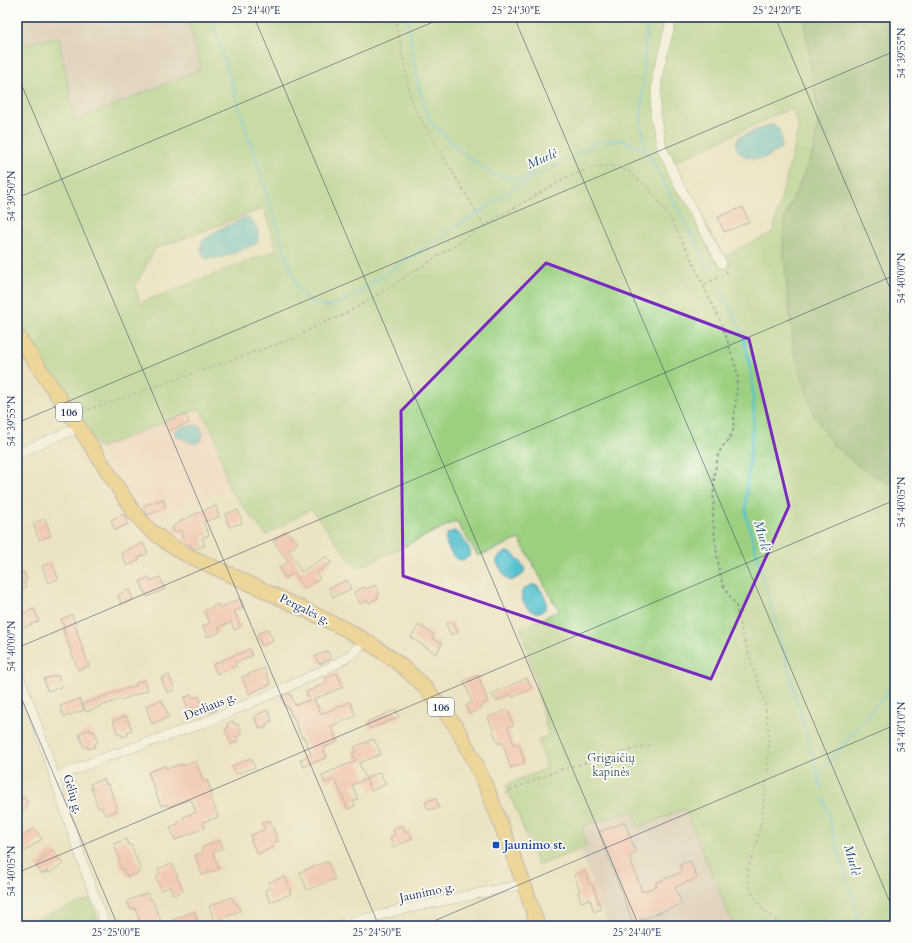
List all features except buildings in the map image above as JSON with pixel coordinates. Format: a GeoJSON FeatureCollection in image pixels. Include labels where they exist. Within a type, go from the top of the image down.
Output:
{"type":"FeatureCollection","features":[{"type":"Feature","properties":{"kind":"main road","name":"Pergalės g."},"geometry":{"type":"LineString","coordinates":[[17,335],[133,511],[158,537],[183,553],[343,628],[387,655],[422,684],[457,728],[475,762],[524,884],[538,926]]}},
{"type":"Feature","properties":{"kind":"street"},"geometry":{"type":"LineString","coordinates":[[672,17],[657,77],[655,115],[662,148],[679,185],[722,264]]}},
{"type":"Feature","properties":{"kind":"street"},"geometry":{"type":"LineString","coordinates":[[17,454],[75,421]]}},
{"type":"Feature","properties":{"kind":"street","name":"Derliaus g."},"geometry":{"type":"LineString","coordinates":[[55,778],[103,758],[204,723],[288,687],[336,664],[350,655],[366,641]]}},
{"type":"Feature","properties":{"kind":"street","name":"Gėlių g."},"geometry":{"type":"LineString","coordinates":[[17,670],[28,698],[92,892],[106,926]]}},
{"type":"Feature","properties":{"kind":"street","name":"Jaunimo g."},"geometry":{"type":"LineString","coordinates":[[336,926],[399,910],[524,884]]}},
{"type":"Feature","properties":{"kind":"path"},"geometry":{"type":"LineString","coordinates":[[394,17],[411,99],[418,114],[484,226]]}},
{"type":"Feature","properties":{"kind":"path"},"geometry":{"type":"LineString","coordinates":[[75,421],[297,337],[317,325],[341,316],[371,299],[484,226],[567,177],[594,167],[614,166],[630,172],[648,188],[668,214],[690,256],[723,327],[738,375],[733,431],[718,455],[714,477],[713,522],[719,570],[723,585],[736,606],[742,633],[765,704],[770,737],[762,823],[755,850],[748,868],[748,881],[753,894],[762,908],[774,918],[780,926]]}},
{"type":"Feature","properties":{"kind":"path"},"geometry":{"type":"LineString","coordinates":[[703,284],[719,276]]}},
{"type":"Feature","properties":{"kind":"path"},"geometry":{"type":"LineString","coordinates":[[505,794],[513,789],[559,770],[653,744]]}},
{"type":"Feature","properties":{"kind":"highlighted area"},"geometry":{"type":"Polygon","coordinates":[[[546,263],[749,339],[789,506],[711,679],[403,576],[401,411],[546,263]]]}},
{"type":"Feature","properties":{"kind":"shaded area"},"geometry":{"type":"Polygon","coordinates":[[[17,17],[187,17],[186,18],[201,69],[74,121],[59,38],[17,46],[17,17]]]}},
{"type":"Feature","properties":{"kind":"shaded area"},"geometry":{"type":"Polygon","coordinates":[[[199,408],[215,436],[229,489],[147,522],[99,448],[199,408]]]}},
{"type":"Feature","properties":{"kind":"shaded area"},"geometry":{"type":"Polygon","coordinates":[[[685,809],[734,926],[608,926],[580,849],[586,847],[581,826],[634,810],[639,827],[685,809]]]}},
{"type":"Feature","properties":{"kind":"green space","name":"Grigaičių kapinės"},"geometry":{"type":"Polygon","coordinates":[[[186,17],[805,17],[806,35],[819,119],[813,152],[784,219],[783,248],[794,352],[859,466],[895,487],[895,926],[734,926],[685,809],[639,827],[633,811],[582,826],[586,847],[538,866],[506,785],[547,768],[538,740],[548,735],[521,628],[559,611],[519,539],[478,556],[456,521],[357,569],[311,509],[266,535],[229,489],[215,436],[199,409],[99,448],[17,326],[17,229],[25,227],[17,185],[17,46],[59,37],[75,121],[201,69],[186,17]],[[791,108],[673,163],[723,257],[773,232],[799,126],[791,108]],[[264,208],[155,249],[135,286],[140,303],[277,250],[264,208]]]}},
{"type":"Feature","properties":{"kind":"green space"},"geometry":{"type":"Polygon","coordinates":[[[805,17],[895,17],[895,487],[859,466],[833,445],[814,415],[794,352],[783,248],[784,219],[813,152],[819,119],[806,35],[805,17]]]}},
{"type":"Feature","properties":{"kind":"green space"},"geometry":{"type":"Polygon","coordinates":[[[90,899],[100,926],[21,926],[26,923],[90,899]]]}},
{"type":"Feature","properties":{"kind":"water"},"geometry":{"type":"Polygon","coordinates":[[[770,125],[775,125],[778,129],[782,147],[766,157],[758,159],[742,155],[739,152],[736,142],[739,137],[770,125]]]}},
{"type":"Feature","properties":{"kind":"water"},"geometry":{"type":"Polygon","coordinates":[[[244,218],[249,218],[256,226],[258,241],[256,244],[218,258],[205,258],[201,250],[202,241],[220,229],[244,218]]]}},
{"type":"Feature","properties":{"kind":"water"},"geometry":{"type":"Polygon","coordinates":[[[197,425],[203,433],[202,440],[194,444],[176,436],[174,431],[185,426],[197,425]]]}},
{"type":"Feature","properties":{"kind":"water"},"geometry":{"type":"Polygon","coordinates":[[[454,531],[462,537],[470,550],[469,557],[463,560],[455,558],[447,545],[447,534],[454,531]]]}},
{"type":"Feature","properties":{"kind":"water"},"geometry":{"type":"Polygon","coordinates":[[[507,552],[515,556],[520,561],[525,570],[522,575],[511,581],[507,579],[497,563],[498,557],[507,552]]]}},
{"type":"Feature","properties":{"kind":"water"},"geometry":{"type":"Polygon","coordinates":[[[531,585],[538,586],[546,600],[545,609],[540,612],[535,612],[526,607],[522,598],[524,589],[531,585]]]}},
{"type":"Feature","properties":{"kind":"waterway"},"geometry":{"type":"LineString","coordinates":[[211,17],[291,271],[299,291],[311,302],[328,307],[343,302],[538,173]]}},
{"type":"Feature","properties":{"kind":"waterway","name":"Murlė"},"geometry":{"type":"LineString","coordinates":[[407,17],[419,89],[429,120],[462,153],[493,174],[519,179],[541,173],[599,142],[621,140],[638,146],[648,153],[711,271]]}},
{"type":"Feature","properties":{"kind":"waterway"},"geometry":{"type":"LineString","coordinates":[[647,17],[641,123],[647,152]]}},
{"type":"Feature","properties":{"kind":"waterway","name":"Murlė"},"geometry":{"type":"LineString","coordinates":[[720,288],[743,335],[752,375],[754,417],[746,495],[746,515],[821,787]]}},
{"type":"Feature","properties":{"kind":"waterway"},"geometry":{"type":"LineString","coordinates":[[817,776],[895,683]]}},
{"type":"Feature","properties":{"kind":"waterway","name":"Murlė"},"geometry":{"type":"LineString","coordinates":[[824,800],[860,926]]}},
{"type":"Feature","properties":{"kind":"place","name":"Jaunimo st."},"geometry":{"type":"Point","coordinates":[496,845]}}]}
